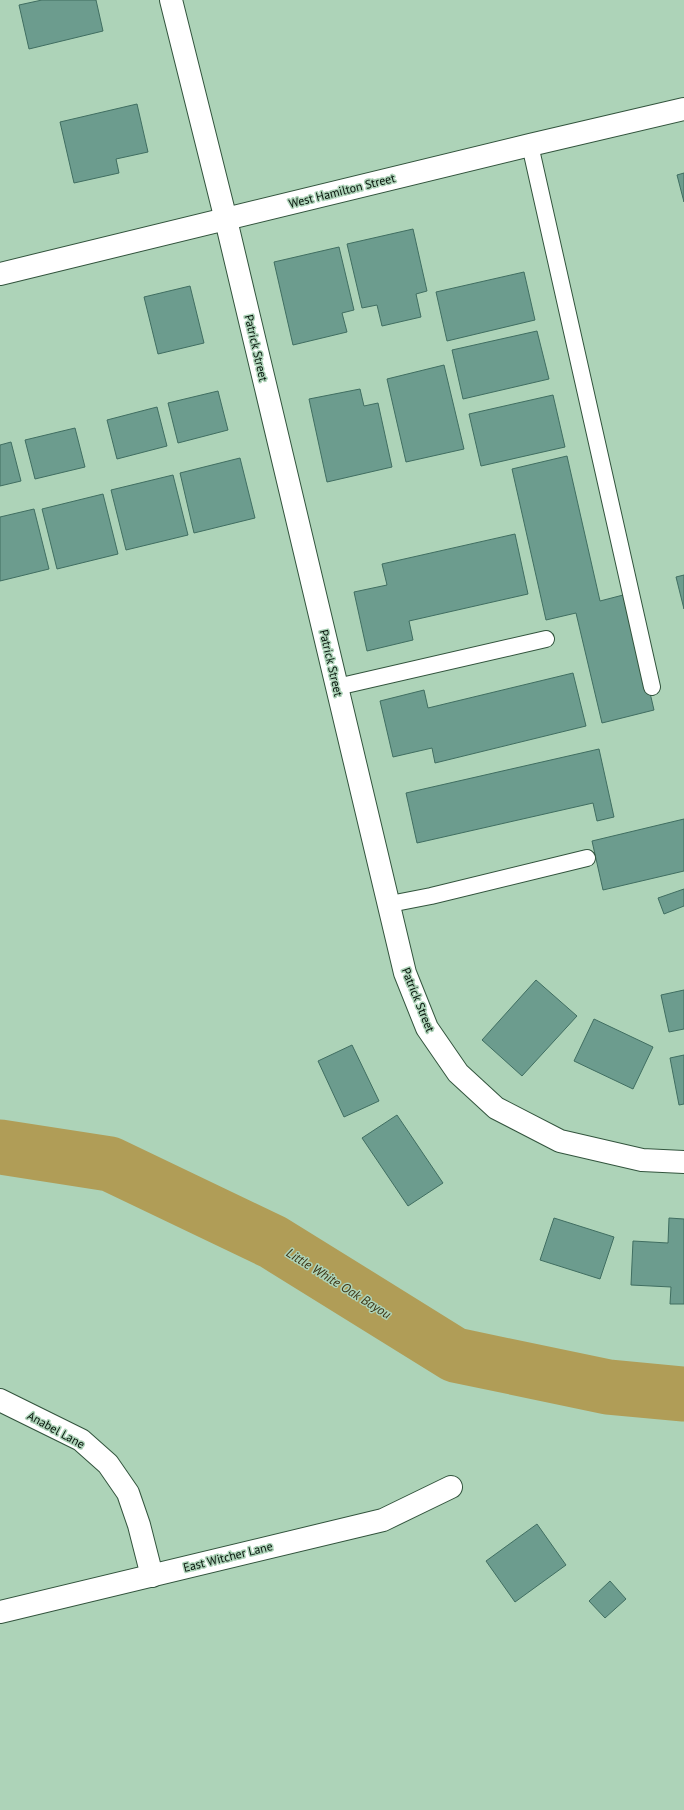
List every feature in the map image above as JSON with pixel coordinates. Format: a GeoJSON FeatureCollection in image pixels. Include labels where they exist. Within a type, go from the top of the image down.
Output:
{"type":"FeatureCollection","features":[{"type":"Feature","properties":{"kind":"street","name":"Patrick Street"},"geometry":{"type":"LineString","coordinates":[[171,0],[226,220],[390,904],[405,973],[427,1028],[458,1073],[496,1108],[560,1141],[642,1160],[684,1162]]}},
{"type":"Feature","properties":{"kind":"street","name":"West Hamilton Street"},"geometry":{"type":"LineString","coordinates":[[0,274],[684,109]]}},
{"type":"Feature","properties":{"kind":"street","name":"Anabel Lane"},"geometry":{"type":"LineString","coordinates":[[0,1400],[81,1440],[108,1464],[128,1493],[139,1524],[152,1576]]}},
{"type":"Feature","properties":{"kind":"street","name":"East Witcher Lane"},"geometry":{"type":"LineString","coordinates":[[0,1612],[383,1520],[451,1487]]}},
{"type":"Feature","properties":{"kind":"lane"},"geometry":{"type":"LineString","coordinates":[[530,145],[652,687]]}},
{"type":"Feature","properties":{"kind":"lane"},"geometry":{"type":"LineString","coordinates":[[337,687],[546,639]]}},
{"type":"Feature","properties":{"kind":"lane"},"geometry":{"type":"LineString","coordinates":[[390,904],[431,896],[587,858]]}},
{"type":"Feature","properties":{"kind":"building"},"geometry":{"type":"Polygon","coordinates":[[[42,0],[96,0],[103,31],[29,49],[19,5],[42,0]]]}},
{"type":"Feature","properties":{"kind":"building"},"geometry":{"type":"Polygon","coordinates":[[[137,104],[148,152],[116,159],[119,173],[74,183],[60,122],[137,104]]]}},
{"type":"Feature","properties":{"kind":"building"},"geometry":{"type":"Polygon","coordinates":[[[684,173],[684,202],[677,175],[684,173]]]}},
{"type":"Feature","properties":{"kind":"building"},"geometry":{"type":"Polygon","coordinates":[[[413,229],[427,291],[416,294],[421,317],[382,326],[377,305],[362,308],[347,244],[413,229]]]}},
{"type":"Feature","properties":{"kind":"building"},"geometry":{"type":"Polygon","coordinates":[[[339,247],[354,310],[342,313],[347,332],[293,345],[274,262],[339,247]]]}},
{"type":"Feature","properties":{"kind":"building"},"geometry":{"type":"Polygon","coordinates":[[[524,272],[535,320],[447,341],[436,292],[524,272]]]}},
{"type":"Feature","properties":{"kind":"building"},"geometry":{"type":"Polygon","coordinates":[[[190,286],[204,343],[158,354],[144,297],[190,286]]]}},
{"type":"Feature","properties":{"kind":"building"},"geometry":{"type":"Polygon","coordinates":[[[537,331],[549,379],[463,399],[452,350],[537,331]]]}},
{"type":"Feature","properties":{"kind":"building"},"geometry":{"type":"Polygon","coordinates":[[[444,365],[464,449],[406,462],[387,379],[444,365]]]}},
{"type":"Feature","properties":{"kind":"building"},"geometry":{"type":"Polygon","coordinates":[[[360,389],[364,406],[378,403],[392,467],[327,482],[309,399],[360,389]]]}},
{"type":"Feature","properties":{"kind":"building"},"geometry":{"type":"Polygon","coordinates":[[[218,391],[228,430],[178,443],[168,403],[218,391]]]}},
{"type":"Feature","properties":{"kind":"building"},"geometry":{"type":"Polygon","coordinates":[[[553,395],[565,447],[481,466],[469,414],[553,395]]]}},
{"type":"Feature","properties":{"kind":"building"},"geometry":{"type":"Polygon","coordinates":[[[157,407],[167,446],[117,459],[107,420],[157,407]]]}},
{"type":"Feature","properties":{"kind":"building"},"geometry":{"type":"Polygon","coordinates":[[[75,428],[85,467],[35,479],[25,440],[75,428]]]}},
{"type":"Feature","properties":{"kind":"building"},"geometry":{"type":"Polygon","coordinates":[[[11,442],[21,481],[0,486],[0,445],[11,442]]]}},
{"type":"Feature","properties":{"kind":"building"},"geometry":{"type":"Polygon","coordinates":[[[567,456],[600,601],[627,594],[654,710],[602,723],[576,613],[546,620],[512,469],[567,456]]]}},
{"type":"Feature","properties":{"kind":"building"},"geometry":{"type":"Polygon","coordinates":[[[240,458],[255,518],[194,533],[180,473],[240,458]]]}},
{"type":"Feature","properties":{"kind":"building"},"geometry":{"type":"Polygon","coordinates":[[[173,475],[188,535],[126,550],[111,490],[173,475]]]}},
{"type":"Feature","properties":{"kind":"building"},"geometry":{"type":"Polygon","coordinates":[[[103,494],[118,554],[57,569],[42,509],[103,494]]]}},
{"type":"Feature","properties":{"kind":"building"},"geometry":{"type":"Polygon","coordinates":[[[34,509],[49,569],[0,581],[0,517],[34,509]]]}},
{"type":"Feature","properties":{"kind":"building"},"geometry":{"type":"Polygon","coordinates":[[[515,534],[528,594],[409,621],[413,640],[367,651],[354,592],[387,585],[382,564],[515,534]]]}},
{"type":"Feature","properties":{"kind":"building"},"geometry":{"type":"Polygon","coordinates":[[[684,575],[684,609],[676,577],[684,575]]]}},
{"type":"Feature","properties":{"kind":"building"},"geometry":{"type":"Polygon","coordinates":[[[573,673],[586,726],[435,763],[432,748],[393,757],[380,701],[424,690],[428,708],[573,673]]]}},
{"type":"Feature","properties":{"kind":"building"},"geometry":{"type":"Polygon","coordinates":[[[599,749],[614,817],[597,821],[593,803],[417,843],[406,793],[599,749]]]}},
{"type":"Feature","properties":{"kind":"building"},"geometry":{"type":"Polygon","coordinates":[[[684,819],[684,871],[603,890],[592,841],[684,819]]]}},
{"type":"Feature","properties":{"kind":"building"},"geometry":{"type":"Polygon","coordinates":[[[684,889],[684,906],[664,914],[658,898],[684,889]]]}},
{"type":"Feature","properties":{"kind":"building"},"geometry":{"type":"Polygon","coordinates":[[[536,980],[577,1016],[522,1076],[482,1040],[536,980]]]}},
{"type":"Feature","properties":{"kind":"building"},"geometry":{"type":"Polygon","coordinates":[[[684,990],[684,1029],[669,1032],[661,995],[684,990]]]}},
{"type":"Feature","properties":{"kind":"building"},"geometry":{"type":"Polygon","coordinates":[[[594,1019],[653,1047],[633,1089],[574,1061],[594,1019]]]}},
{"type":"Feature","properties":{"kind":"building"},"geometry":{"type":"Polygon","coordinates":[[[352,1045],[379,1101],[344,1117],[318,1061],[352,1045]]]}},
{"type":"Feature","properties":{"kind":"building"},"geometry":{"type":"Polygon","coordinates":[[[684,1055],[684,1104],[679,1105],[670,1058],[684,1055]]]}},
{"type":"Feature","properties":{"kind":"building"},"geometry":{"type":"Polygon","coordinates":[[[397,1115],[443,1183],[408,1206],[362,1138],[397,1115]]]}},
{"type":"Feature","properties":{"kind":"building"},"geometry":{"type":"Polygon","coordinates":[[[554,1218],[614,1237],[600,1279],[540,1260],[554,1218]]]}},
{"type":"Feature","properties":{"kind":"building"},"geometry":{"type":"Polygon","coordinates":[[[669,1218],[684,1219],[684,1304],[670,1304],[671,1287],[631,1285],[633,1241],[668,1243],[669,1218]]]}},
{"type":"Feature","properties":{"kind":"building"},"geometry":{"type":"Polygon","coordinates":[[[537,1524],[566,1565],[515,1602],[486,1561],[537,1524]]]}},
{"type":"Feature","properties":{"kind":"building"},"geometry":{"type":"Polygon","coordinates":[[[610,1581],[626,1599],[605,1618],[589,1601],[610,1581]]]}},
{"type":"Feature","properties":{"kind":"waterway","name":"Little White Oak Bayou"},"geometry":{"type":"LineString","coordinates":[[0,1147],[110,1164],[273,1242],[455,1355],[608,1387],[684,1394]]}}]}
